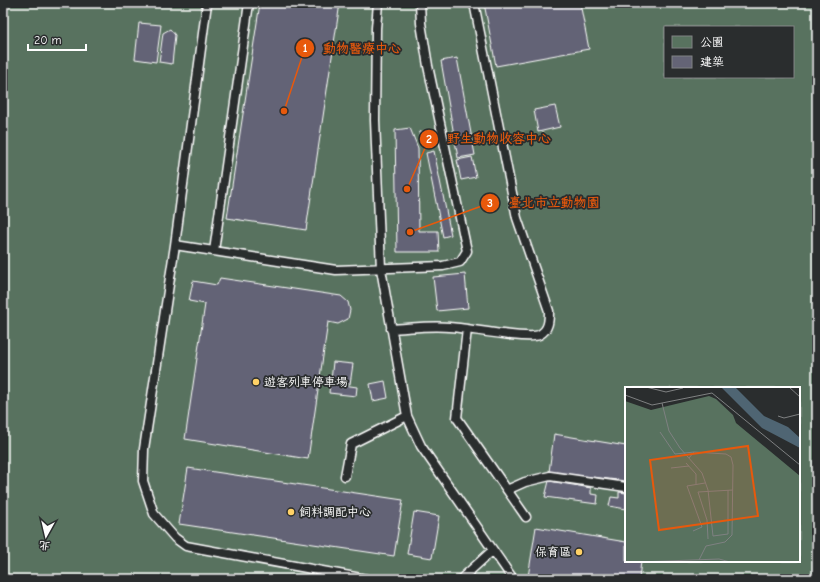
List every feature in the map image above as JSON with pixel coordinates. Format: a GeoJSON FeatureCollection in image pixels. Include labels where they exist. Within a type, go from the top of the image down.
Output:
{"type":"FeatureCollection","features":[{"type":"Feature","properties":{"kind":"lane"},"geometry":{"type":"LineString","coordinates":[[207,3],[175,245],[144,449],[143,481],[154,514],[174,538],[186,546],[366,579]]}},
{"type":"Feature","properties":{"kind":"lane"},"geometry":{"type":"LineString","coordinates":[[214,251],[249,3]]}},
{"type":"Feature","properties":{"kind":"lane"},"geometry":{"type":"LineString","coordinates":[[378,3],[376,28],[375,120],[381,268],[407,416],[421,446],[513,579]]}},
{"type":"Feature","properties":{"kind":"lane"},"geometry":{"type":"LineString","coordinates":[[175,245],[336,270],[444,266],[460,262],[466,251],[428,66],[421,23],[420,3]]}},
{"type":"Feature","properties":{"kind":"lane"},"geometry":{"type":"LineString","coordinates":[[391,329],[429,326],[523,336],[538,335],[546,330],[549,321],[549,311],[517,218],[474,3]]}},
{"type":"Feature","properties":{"kind":"lane"},"geometry":{"type":"LineString","coordinates":[[467,329],[457,418],[526,517]]}},
{"type":"Feature","properties":{"kind":"lane"},"geometry":{"type":"LineString","coordinates":[[345,476],[351,444],[407,416]]}},
{"type":"Feature","properties":{"kind":"lane"},"geometry":{"type":"LineString","coordinates":[[507,490],[525,482],[550,476],[625,487]]}},
{"type":"Feature","properties":{"kind":"lane"},"geometry":{"type":"LineString","coordinates":[[461,579],[493,550]]}},
{"type":"Feature","properties":{"kind":"path"},"geometry":{"type":"LineString","coordinates":[[817,17],[815,29],[817,32]]}},
{"type":"Feature","properties":{"kind":"green space"},"geometry":{"type":"Polygon","coordinates":[[[3,3],[817,3],[817,579],[3,579],[3,3]]]}},
{"type":"Feature","properties":{"kind":"building"},"geometry":{"type":"Polygon","coordinates":[[[260,3],[340,3],[306,230],[227,218],[260,3]]]}},
{"type":"Feature","properties":{"kind":"building"},"geometry":{"type":"Polygon","coordinates":[[[484,3],[580,3],[589,49],[496,66],[484,3]]]}},
{"type":"Feature","properties":{"kind":"building"},"geometry":{"type":"Polygon","coordinates":[[[139,23],[161,25],[156,62],[135,59],[139,23]]]}},
{"type":"Feature","properties":{"kind":"building"},"geometry":{"type":"Polygon","coordinates":[[[170,29],[175,35],[172,64],[159,62],[163,33],[170,29]]]}},
{"type":"Feature","properties":{"kind":"building"},"geometry":{"type":"Polygon","coordinates":[[[457,58],[475,155],[458,158],[441,61],[457,58]]]}},
{"type":"Feature","properties":{"kind":"building"},"geometry":{"type":"Polygon","coordinates":[[[555,106],[560,127],[538,132],[534,110],[555,106]]]}},
{"type":"Feature","properties":{"kind":"building"},"geometry":{"type":"Polygon","coordinates":[[[410,128],[418,148],[419,231],[438,231],[439,252],[397,252],[395,130],[410,128]]]}},
{"type":"Feature","properties":{"kind":"building"},"geometry":{"type":"Polygon","coordinates":[[[432,130],[435,142],[421,144],[419,132],[432,130]]]}},
{"type":"Feature","properties":{"kind":"building"},"geometry":{"type":"Polygon","coordinates":[[[434,151],[451,235],[443,237],[426,153],[434,151]]]}},
{"type":"Feature","properties":{"kind":"building"},"geometry":{"type":"Polygon","coordinates":[[[472,157],[476,177],[461,180],[457,160],[472,157]]]}},
{"type":"Feature","properties":{"kind":"building"},"geometry":{"type":"Polygon","coordinates":[[[465,274],[468,308],[437,311],[433,277],[465,274]]]}},
{"type":"Feature","properties":{"kind":"building","name":"遊客列車停車場"},"geometry":{"type":"Polygon","coordinates":[[[220,278],[341,296],[348,302],[350,310],[348,319],[338,324],[328,322],[308,459],[185,439],[205,304],[189,301],[193,281],[217,285],[220,278]]]}},
{"type":"Feature","properties":{"kind":"building"},"geometry":{"type":"Polygon","coordinates":[[[333,362],[353,364],[350,384],[331,381],[333,362]]]}},
{"type":"Feature","properties":{"kind":"building"},"geometry":{"type":"Polygon","coordinates":[[[385,381],[388,398],[373,401],[370,384],[385,381]]]}},
{"type":"Feature","properties":{"kind":"building"},"geometry":{"type":"Polygon","coordinates":[[[330,383],[357,387],[356,396],[329,393],[330,383]]]}},
{"type":"Feature","properties":{"kind":"building"},"geometry":{"type":"Polygon","coordinates":[[[554,434],[625,446],[625,481],[549,472],[554,434]]]}},
{"type":"Feature","properties":{"kind":"building","name":"飼料調配中心"},"geometry":{"type":"Polygon","coordinates":[[[188,468],[403,500],[394,556],[179,524],[188,468]]]}},
{"type":"Feature","properties":{"kind":"building"},"geometry":{"type":"Polygon","coordinates":[[[549,481],[591,488],[591,494],[598,495],[597,504],[545,497],[549,481]]]}},
{"type":"Feature","properties":{"kind":"building"},"geometry":{"type":"Polygon","coordinates":[[[619,492],[625,493],[625,509],[609,506],[611,497],[619,498],[619,492]]]}},
{"type":"Feature","properties":{"kind":"building"},"geometry":{"type":"Polygon","coordinates":[[[414,512],[439,516],[432,558],[407,554],[414,512]]]}},
{"type":"Feature","properties":{"kind":"building","name":"保育區"},"geometry":{"type":"Polygon","coordinates":[[[536,527],[625,542],[625,562],[641,562],[639,579],[544,579],[528,577],[536,527]]]}},
{"type":"Feature","properties":{"kind":"place","name":"動物醫療中心"},"geometry":{"type":"Point","coordinates":[284,111]}},
{"type":"Feature","properties":{"kind":"place","name":"野生動物收容中心"},"geometry":{"type":"Point","coordinates":[407,189]}},
{"type":"Feature","properties":{"kind":"place","name":"臺北市立動物園"},"geometry":{"type":"Point","coordinates":[410,232]}},
{"type":"Feature","properties":{"kind":"place","name":"遊客列車停車場"},"geometry":{"type":"Point","coordinates":[256,382]}},
{"type":"Feature","properties":{"kind":"place","name":"飼料調配中心"},"geometry":{"type":"Point","coordinates":[291,512]}},
{"type":"Feature","properties":{"kind":"place","name":"保育區"},"geometry":{"type":"Point","coordinates":[579,552]}}]}
